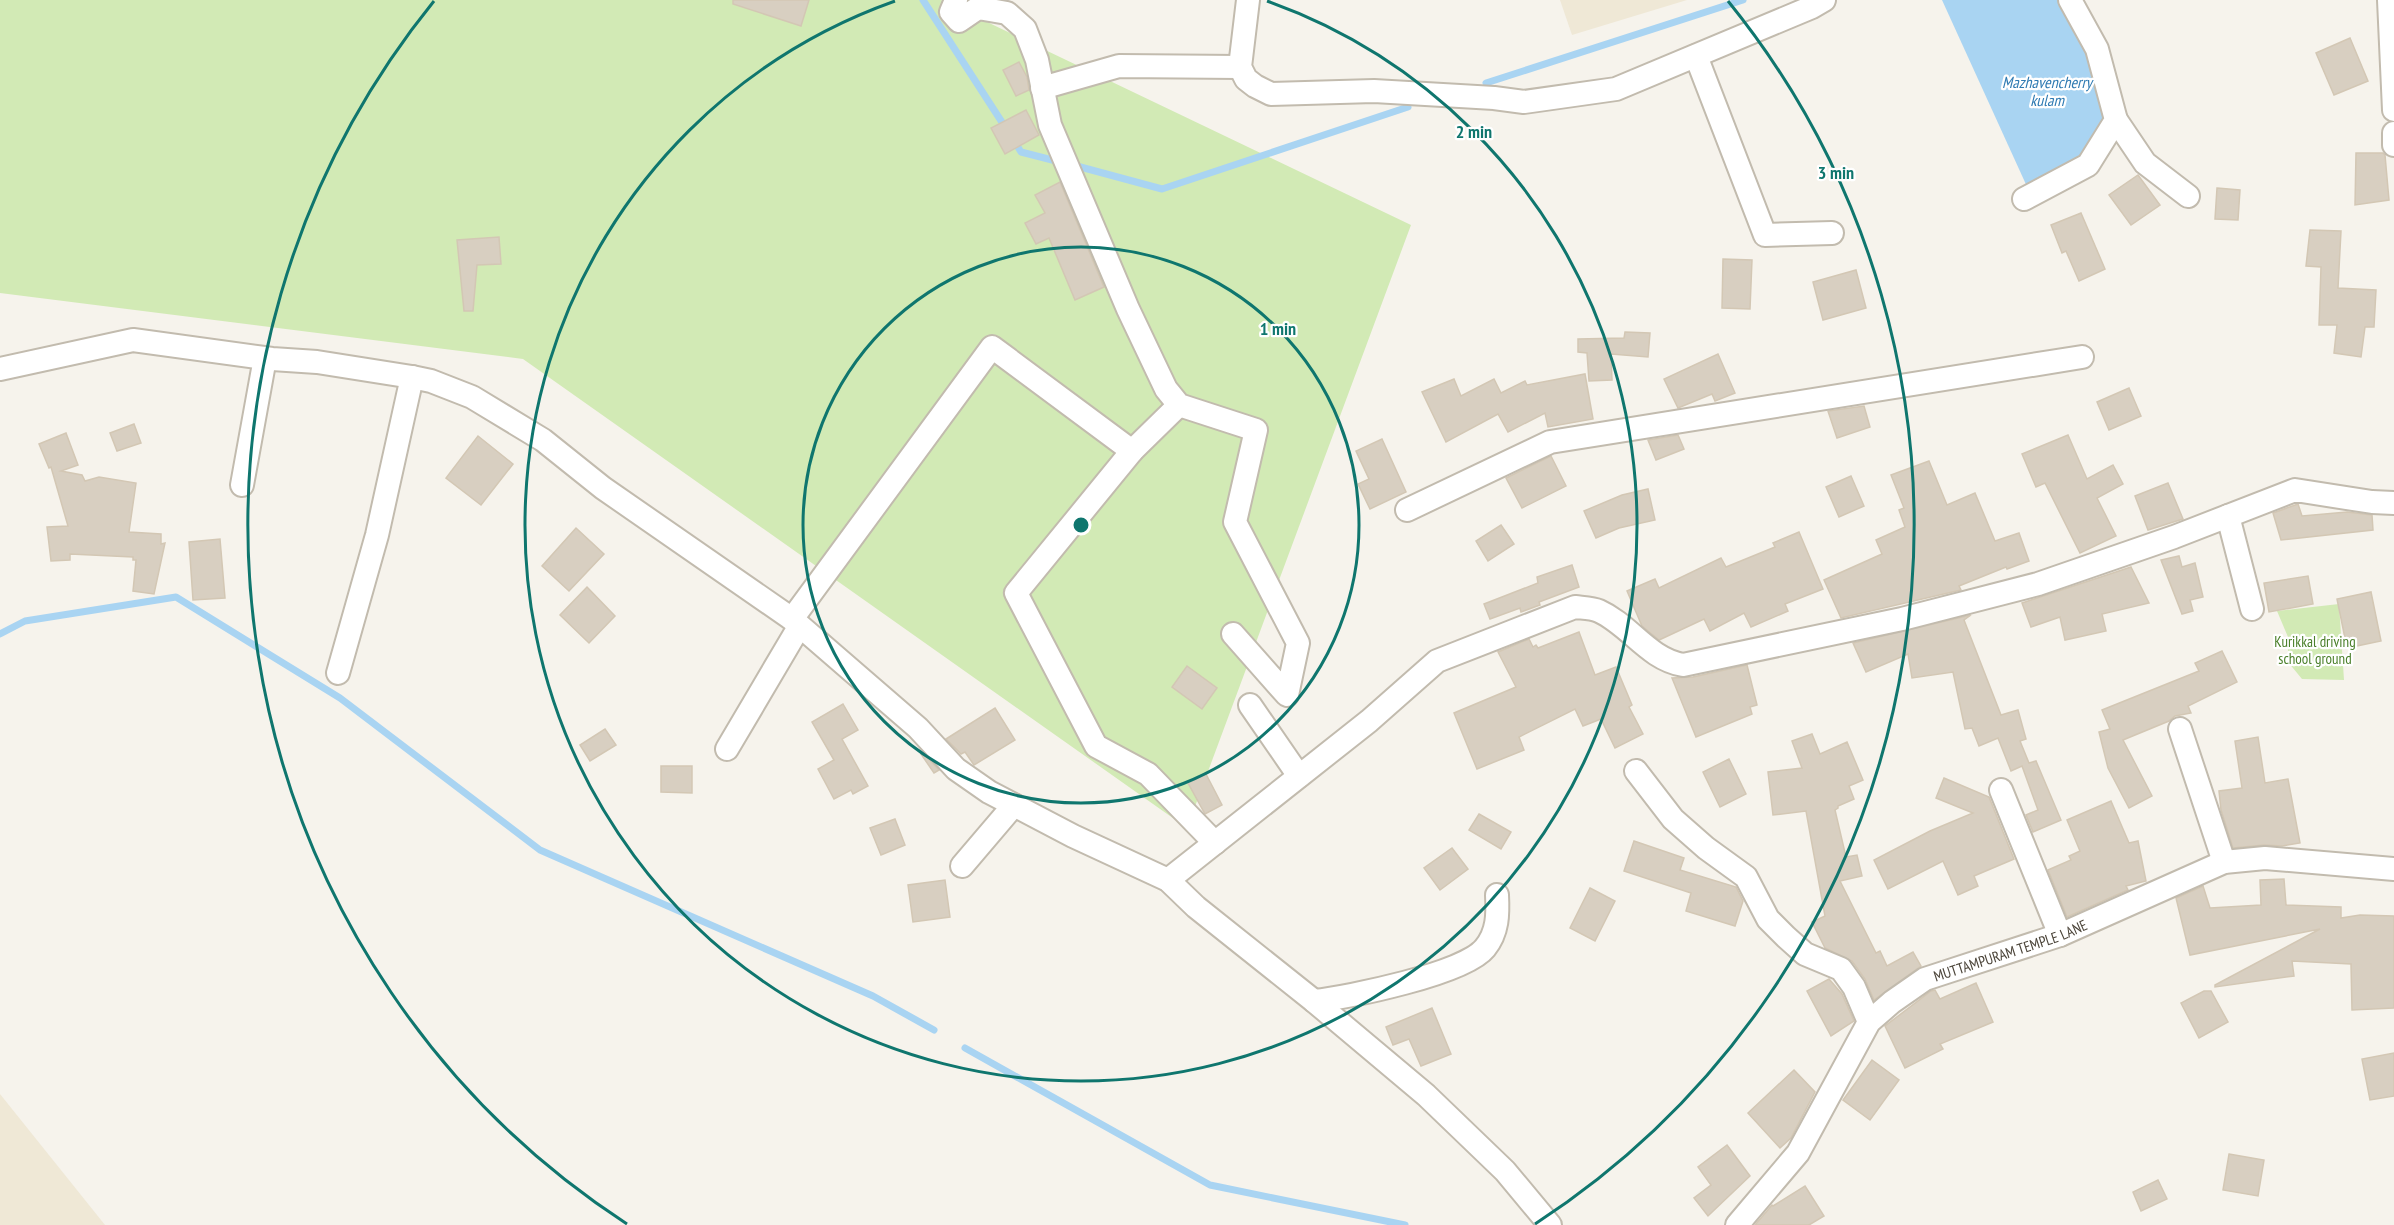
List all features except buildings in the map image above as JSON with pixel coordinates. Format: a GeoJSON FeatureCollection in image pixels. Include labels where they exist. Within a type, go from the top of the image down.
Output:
{"type":"FeatureCollection","features":[{"type":"Feature","properties":{"kind":"street"},"geometry":{"type":"LineString","coordinates":[[956,0],[951,12],[959,21],[978,8],[1007,13],[1024,29],[1037,60],[1050,125],[1128,309],[1166,389],[1179,405],[1256,430],[1235,522],[1298,643],[1287,695],[1233,634]]}},
{"type":"Feature","properties":{"kind":"street"},"geometry":{"type":"LineString","coordinates":[[1248,0],[1240,67],[1246,79],[1255,87],[1271,94],[1374,91],[1524,102],[1616,89],[1824,0]]}},
{"type":"Feature","properties":{"kind":"street"},"geometry":{"type":"LineString","coordinates":[[2070,0],[2097,49],[2116,120],[2145,163],[2188,196]]}},
{"type":"Feature","properties":{"kind":"street"},"geometry":{"type":"LineString","coordinates":[[2390,0],[2394,110]]}},
{"type":"Feature","properties":{"kind":"street"},"geometry":{"type":"LineString","coordinates":[[1695,56],[1765,235],[1833,233]]}},
{"type":"Feature","properties":{"kind":"street"},"geometry":{"type":"LineString","coordinates":[[1042,88],[1119,66],[1240,67]]}},
{"type":"Feature","properties":{"kind":"street"},"geometry":{"type":"LineString","coordinates":[[2024,198],[2088,165],[2116,120]]}},
{"type":"Feature","properties":{"kind":"street"},"geometry":{"type":"LineString","coordinates":[[2394,132],[2394,145]]}},
{"type":"Feature","properties":{"kind":"street"},"geometry":{"type":"LineString","coordinates":[[0,369],[133,340],[265,358],[317,362],[412,377],[431,381],[472,398],[543,440],[603,488],[796,623],[918,728],[956,769],[989,792],[1073,836],[1168,880],[1196,907],[1314,1001],[1426,1095],[1505,1171],[1550,1225]]}},
{"type":"Feature","properties":{"kind":"street"},"geometry":{"type":"LineString","coordinates":[[728,749],[796,623],[992,347],[1132,451]]}},
{"type":"Feature","properties":{"kind":"street"},"geometry":{"type":"LineString","coordinates":[[1407,510],[1550,442],[2082,357]]}},
{"type":"Feature","properties":{"kind":"street"},"geometry":{"type":"LineString","coordinates":[[242,485],[265,358]]}},
{"type":"Feature","properties":{"kind":"street"},"geometry":{"type":"LineString","coordinates":[[338,673],[377,535],[412,377]]}},
{"type":"Feature","properties":{"kind":"street"},"geometry":{"type":"LineString","coordinates":[[1179,405],[1132,451],[1016,593],[1096,746],[1148,774],[1215,843]]}},
{"type":"Feature","properties":{"kind":"street"},"geometry":{"type":"LineString","coordinates":[[1168,880],[1369,721],[1437,661],[1575,607],[1596,610],[1612,618],[1666,662],[1683,664],[1902,619],[2038,584],[2295,490],[2372,502],[2394,503]]}},
{"type":"Feature","properties":{"kind":"street"},"geometry":{"type":"LineString","coordinates":[[2228,516],[2252,609]]}},
{"type":"Feature","properties":{"kind":"street"},"geometry":{"type":"LineString","coordinates":[[1250,705],[1299,776]]}},
{"type":"Feature","properties":{"kind":"street"},"geometry":{"type":"LineString","coordinates":[[2180,729],[2224,862]]}},
{"type":"Feature","properties":{"kind":"street"},"geometry":{"type":"LineString","coordinates":[[1636,771],[1673,819],[1706,848],[1746,877],[1768,919],[1785,937],[1805,954],[1841,969],[1854,987],[1869,1022]]}},
{"type":"Feature","properties":{"kind":"street"},"geometry":{"type":"LineString","coordinates":[[2001,790],[2060,935]]}},
{"type":"Feature","properties":{"kind":"street"},"geometry":{"type":"LineString","coordinates":[[962,866],[1014,805]]}},
{"type":"Feature","properties":{"kind":"street","name":"MUTTAMPURAM TEMPLE LANE"},"geometry":{"type":"LineString","coordinates":[[1737,1225],[1798,1154],[1869,1022],[1892,1002],[1925,979],[2060,935],[2224,862],[2265,858],[2394,869]]}},
{"type":"Feature","properties":{"kind":"street"},"geometry":{"type":"LineString","coordinates":[[1314,1001],[1341,998],[1427,977],[1461,963],[1484,950],[1494,935],[1498,915],[1497,895]]}},
{"type":"Feature","properties":{"kind":"shaded area"},"geometry":{"type":"Polygon","coordinates":[[[1560,0],[1687,0],[1572,35],[1560,0]]]}},
{"type":"Feature","properties":{"kind":"shaded area"},"geometry":{"type":"Polygon","coordinates":[[[0,1094],[105,1225],[0,1225],[0,1094]]]}},
{"type":"Feature","properties":{"kind":"green space"},"geometry":{"type":"Polygon","coordinates":[[[0,0],[941,0],[1411,225],[1187,828],[523,359],[0,293],[0,0]]]}},
{"type":"Feature","properties":{"kind":"green space","name":"Kurikkal driving school ground"},"geometry":{"type":"Polygon","coordinates":[[[2339,604],[2344,680],[2302,679],[2288,662],[2288,637],[2277,611],[2339,604]]]}},
{"type":"Feature","properties":{"kind":"water","name":"Mazhavencherry kulam"},"geometry":{"type":"Polygon","coordinates":[[[1942,0],[2058,0],[2076,24],[2103,72],[2107,134],[2099,160],[2029,191],[1942,0]]]}},
{"type":"Feature","properties":{"kind":"waterway"},"geometry":{"type":"LineString","coordinates":[[923,0],[1007,130]]}},
{"type":"Feature","properties":{"kind":"waterway"},"geometry":{"type":"LineString","coordinates":[[1486,83],[1743,0]]}},
{"type":"Feature","properties":{"kind":"waterway"},"geometry":{"type":"LineString","coordinates":[[1073,165],[1162,189],[1408,107]]}},
{"type":"Feature","properties":{"kind":"waterway"},"geometry":{"type":"LineString","coordinates":[[1013,139],[1021,152],[1060,162]]}},
{"type":"Feature","properties":{"kind":"waterway"},"geometry":{"type":"LineString","coordinates":[[0,634],[25,621],[176,597],[340,698],[540,850],[873,996],[934,1030]]}},
{"type":"Feature","properties":{"kind":"waterway"},"geometry":{"type":"LineString","coordinates":[[965,1048],[1210,1185],[1405,1225]]}}]}
